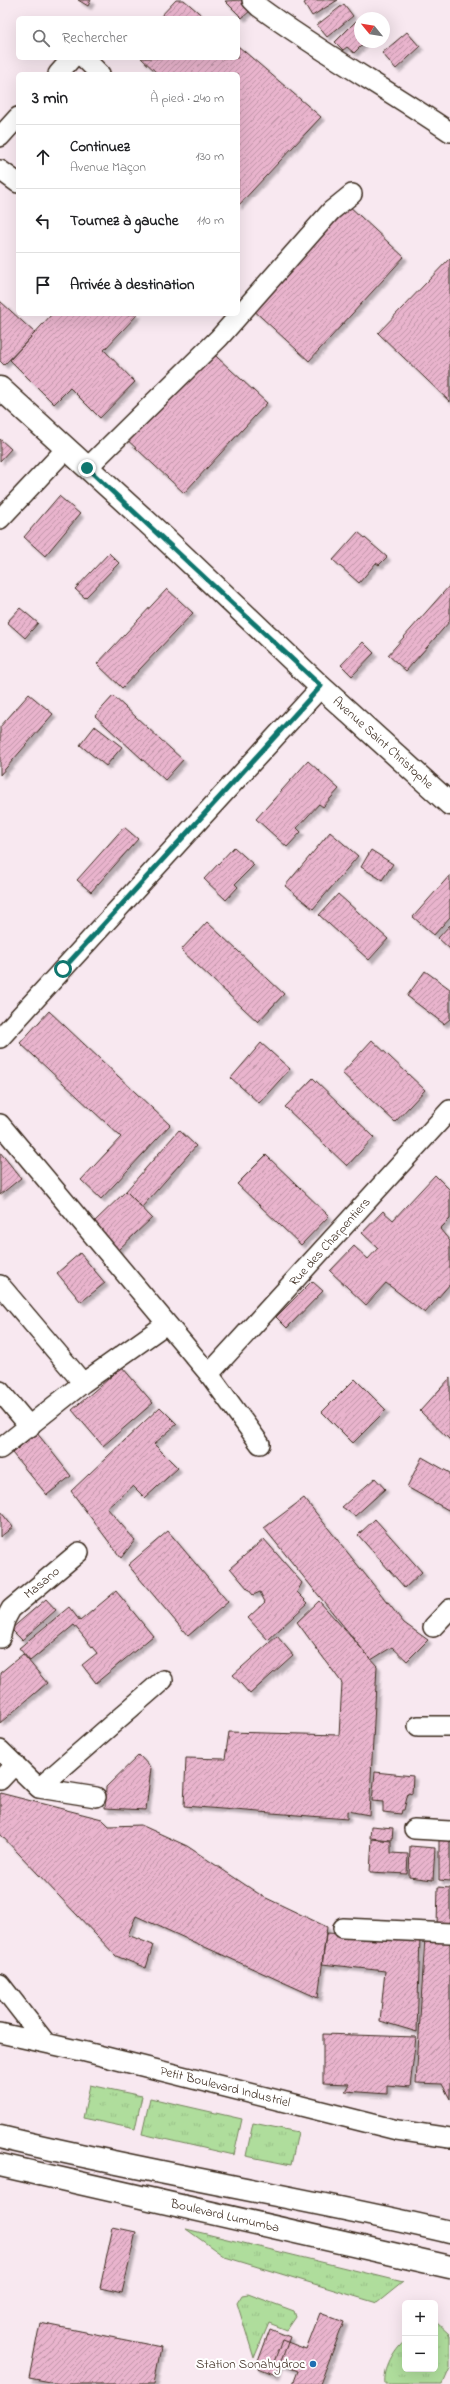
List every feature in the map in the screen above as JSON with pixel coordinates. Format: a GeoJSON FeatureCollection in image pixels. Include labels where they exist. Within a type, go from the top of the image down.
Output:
{"type":"FeatureCollection","features":[{"type":"Feature","properties":{"kind":"main road","name":"Avenue Saint Christophe"},"geometry":{"type":"LineString","coordinates":[[0,388],[450,804]]}},
{"type":"Feature","properties":{"kind":"main road"},"geometry":{"type":"LineString","coordinates":[[0,2137],[120,2165],[372,2214],[450,2232]]}},
{"type":"Feature","properties":{"kind":"main road","name":"Boulevard Lumumba"},"geometry":{"type":"LineString","coordinates":[[0,2165],[450,2267]]}},
{"type":"Feature","properties":{"kind":"street"},"geometry":{"type":"LineString","coordinates":[[252,0],[258,7],[309,44],[383,87],[450,132]]}},
{"type":"Feature","properties":{"kind":"street"},"geometry":{"type":"LineString","coordinates":[[60,72],[70,60]]}},
{"type":"Feature","properties":{"kind":"street"},"geometry":{"type":"LineString","coordinates":[[86,60],[98,72]]}},
{"type":"Feature","properties":{"kind":"street"},"geometry":{"type":"LineString","coordinates":[[0,137],[16,119]]}},
{"type":"Feature","properties":{"kind":"street"},"geometry":{"type":"LineString","coordinates":[[0,170],[16,181]]}},
{"type":"Feature","properties":{"kind":"street"},"geometry":{"type":"LineString","coordinates":[[240,314],[331,210],[352,194]]}},
{"type":"Feature","properties":{"kind":"street"},"geometry":{"type":"LineString","coordinates":[[87,468],[219,338],[238,316]]}},
{"type":"Feature","properties":{"kind":"street"},"geometry":{"type":"LineString","coordinates":[[0,519],[66,449]]}},
{"type":"Feature","properties":{"kind":"street"},"geometry":{"type":"LineString","coordinates":[[0,1038],[321,686]]}},
{"type":"Feature","properties":{"kind":"street","name":"Rue des Charpentiers"},"geometry":{"type":"LineString","coordinates":[[210,1374],[450,1110]]}},
{"type":"Feature","properties":{"kind":"street"},"geometry":{"type":"LineString","coordinates":[[0,1124],[166,1324],[210,1374],[260,1444]]}},
{"type":"Feature","properties":{"kind":"street"},"geometry":{"type":"LineString","coordinates":[[0,1285],[83,1383]]}},
{"type":"Feature","properties":{"kind":"street"},"geometry":{"type":"LineString","coordinates":[[0,1449],[30,1427],[83,1383],[166,1324]]}},
{"type":"Feature","properties":{"kind":"street"},"geometry":{"type":"LineString","coordinates":[[0,1391],[30,1427]]}},
{"type":"Feature","properties":{"kind":"street","name":"Masano"},"geometry":{"type":"LineString","coordinates":[[0,1638],[5,1620],[11,1609],[79,1552]]}},
{"type":"Feature","properties":{"kind":"street"},"geometry":{"type":"LineString","coordinates":[[433,1627],[450,1609]]}},
{"type":"Feature","properties":{"kind":"street"},"geometry":{"type":"LineString","coordinates":[[39,1788],[163,1680]]}},
{"type":"Feature","properties":{"kind":"street"},"geometry":{"type":"LineString","coordinates":[[418,1726],[450,1726]]}},
{"type":"Feature","properties":{"kind":"street"},"geometry":{"type":"LineString","coordinates":[[0,1750],[39,1788],[96,1797]]}},
{"type":"Feature","properties":{"kind":"street"},"geometry":{"type":"LineString","coordinates":[[0,1780],[15,1764]]}},
{"type":"Feature","properties":{"kind":"street"},"geometry":{"type":"LineString","coordinates":[[414,1829],[450,1831]]}},
{"type":"Feature","properties":{"kind":"street"},"geometry":{"type":"LineString","coordinates":[[343,1928],[450,1933]]}},
{"type":"Feature","properties":{"kind":"street"},"geometry":{"type":"LineString","coordinates":[[0,1984],[46,2043]]}},
{"type":"Feature","properties":{"kind":"street","name":"Petit Boulevard Industriel"},"geometry":{"type":"LineString","coordinates":[[0,2033],[46,2043],[397,2130],[450,2138]]}},
{"type":"Feature","properties":{"kind":"green space"},"geometry":{"type":"Polygon","coordinates":[[[90,2085],[142,2096],[135,2129],[83,2118],[90,2085]]]}},
{"type":"Feature","properties":{"kind":"green space"},"geometry":{"type":"Polygon","coordinates":[[[150,2098],[242,2119],[234,2155],[142,2134],[150,2098]]]}},
{"type":"Feature","properties":{"kind":"green space"},"geometry":{"type":"Polygon","coordinates":[[[253,2123],[298,2132],[291,2165],[246,2156],[253,2123]]]}},
{"type":"Feature","properties":{"kind":"green space"},"geometry":{"type":"Polygon","coordinates":[[[186,2229],[403,2282],[377,2303],[225,2257],[186,2229]]]}},
{"type":"Feature","properties":{"kind":"green space"},"geometry":{"type":"Polygon","coordinates":[[[248,2294],[294,2311],[296,2317],[287,2330],[269,2323],[254,2358],[237,2303],[242,2295],[248,2294]]]}},
{"type":"Feature","properties":{"kind":"green space"},"geometry":{"type":"Polygon","coordinates":[[[438,2324],[450,2335],[450,2368],[443,2384],[385,2384],[386,2373],[390,2361],[402,2344],[402,2372],[438,2372],[438,2324]]]}},
{"type":"Feature","properties":{"kind":"building"},"geometry":{"type":"Polygon","coordinates":[[[78,0],[91,0],[88,6],[78,0]]]}},
{"type":"Feature","properties":{"kind":"building"},"geometry":{"type":"Polygon","coordinates":[[[176,0],[184,0],[203,16],[161,16],[176,0]]]}},
{"type":"Feature","properties":{"kind":"building"},"geometry":{"type":"Polygon","coordinates":[[[242,0],[251,10],[242,18],[225,1],[242,0]]]}},
{"type":"Feature","properties":{"kind":"building"},"geometry":{"type":"Polygon","coordinates":[[[309,0],[338,0],[312,16],[304,3],[309,0]]]}},
{"type":"Feature","properties":{"kind":"building"},"geometry":{"type":"Polygon","coordinates":[[[344,4],[353,16],[327,37],[317,25],[344,4]]]}},
{"type":"Feature","properties":{"kind":"building"},"geometry":{"type":"Polygon","coordinates":[[[354,23],[354,48],[359,48],[354,53],[347,47],[343,50],[335,42],[354,23]]]}},
{"type":"Feature","properties":{"kind":"building"},"geometry":{"type":"Polygon","coordinates":[[[407,32],[420,47],[396,69],[382,53],[390,48],[390,46],[407,32]]]}},
{"type":"Feature","properties":{"kind":"building"},"geometry":{"type":"Polygon","coordinates":[[[240,48],[321,117],[240,204],[240,72],[156,72],[143,60],[240,60],[240,48]]]}},
{"type":"Feature","properties":{"kind":"building"},"geometry":{"type":"Polygon","coordinates":[[[346,203],[404,257],[309,361],[250,307],[346,203]]]}},
{"type":"Feature","properties":{"kind":"building"},"geometry":{"type":"Polygon","coordinates":[[[450,258],[450,402],[378,333],[450,258]]]}},
{"type":"Feature","properties":{"kind":"building"},"geometry":{"type":"Polygon","coordinates":[[[0,301],[35,333],[4,365],[0,361],[0,301]]]}},
{"type":"Feature","properties":{"kind":"building"},"geometry":{"type":"Polygon","coordinates":[[[50,316],[136,316],[104,350],[135,382],[100,418],[70,388],[54,404],[10,360],[50,316]]]}},
{"type":"Feature","properties":{"kind":"building"},"geometry":{"type":"Polygon","coordinates":[[[206,347],[267,403],[184,493],[123,436],[206,347]]]}},
{"type":"Feature","properties":{"kind":"building"},"geometry":{"type":"Polygon","coordinates":[[[0,439],[11,449],[0,461],[0,439]]]}},
{"type":"Feature","properties":{"kind":"building"},"geometry":{"type":"Polygon","coordinates":[[[59,496],[80,514],[45,556],[24,537],[59,496]]]}},
{"type":"Feature","properties":{"kind":"building"},"geometry":{"type":"Polygon","coordinates":[[[358,532],[387,557],[379,565],[376,563],[359,583],[333,560],[358,532]]]}},
{"type":"Feature","properties":{"kind":"building"},"geometry":{"type":"Polygon","coordinates":[[[109,553],[119,563],[85,598],[75,589],[109,553]]]}},
{"type":"Feature","properties":{"kind":"building"},"geometry":{"type":"Polygon","coordinates":[[[450,585],[450,621],[406,671],[388,655],[450,585]]]}},
{"type":"Feature","properties":{"kind":"building"},"geometry":{"type":"Polygon","coordinates":[[[167,589],[193,613],[122,688],[97,664],[167,589]]]}},
{"type":"Feature","properties":{"kind":"building"},"geometry":{"type":"Polygon","coordinates":[[[20,608],[38,623],[25,638],[7,622],[20,608]]]}},
{"type":"Feature","properties":{"kind":"building"},"geometry":{"type":"Polygon","coordinates":[[[363,642],[374,653],[352,676],[341,665],[363,642]]]}},
{"type":"Feature","properties":{"kind":"building"},"geometry":{"type":"Polygon","coordinates":[[[29,694],[53,714],[0,775],[0,727],[29,694]]]}},
{"type":"Feature","properties":{"kind":"building"},"geometry":{"type":"Polygon","coordinates":[[[113,696],[183,760],[165,780],[95,716],[113,696]]]}},
{"type":"Feature","properties":{"kind":"building"},"geometry":{"type":"Polygon","coordinates":[[[95,726],[122,747],[106,766],[80,745],[95,726]]]}},
{"type":"Feature","properties":{"kind":"building"},"geometry":{"type":"Polygon","coordinates":[[[308,761],[339,789],[323,807],[319,804],[297,828],[301,832],[287,847],[256,819],[308,761]]]}},
{"type":"Feature","properties":{"kind":"building"},"geometry":{"type":"Polygon","coordinates":[[[124,827],[138,839],[91,892],[77,880],[124,827]]]}},
{"type":"Feature","properties":{"kind":"building"},"geometry":{"type":"Polygon","coordinates":[[[330,832],[358,856],[313,909],[285,886],[330,832]]]}},
{"type":"Feature","properties":{"kind":"building"},"geometry":{"type":"Polygon","coordinates":[[[234,847],[254,865],[235,884],[238,887],[226,900],[204,879],[234,847]]]}},
{"type":"Feature","properties":{"kind":"building"},"geometry":{"type":"Polygon","coordinates":[[[371,850],[393,864],[382,880],[361,867],[371,850]]]}},
{"type":"Feature","properties":{"kind":"building"},"geometry":{"type":"Polygon","coordinates":[[[450,875],[450,917],[434,935],[413,917],[450,875]]]}},
{"type":"Feature","properties":{"kind":"building"},"geometry":{"type":"Polygon","coordinates":[[[338,894],[388,939],[369,960],[319,915],[338,894]]]}},
{"type":"Feature","properties":{"kind":"building"},"geometry":{"type":"Polygon","coordinates":[[[207,922],[284,994],[258,1022],[181,950],[207,922]]]}},
{"type":"Feature","properties":{"kind":"building"},"geometry":{"type":"Polygon","coordinates":[[[450,925],[450,949],[438,938],[450,925]]]}},
{"type":"Feature","properties":{"kind":"building"},"geometry":{"type":"Polygon","coordinates":[[[425,971],[450,989],[450,1019],[444,1024],[407,996],[425,971]]]}},
{"type":"Feature","properties":{"kind":"building"},"geometry":{"type":"Polygon","coordinates":[[[49,1011],[170,1125],[101,1199],[81,1180],[121,1137],[20,1043],[49,1011]]]}},
{"type":"Feature","properties":{"kind":"building"},"geometry":{"type":"Polygon","coordinates":[[[372,1040],[425,1090],[395,1122],[342,1073],[372,1040]]]}},
{"type":"Feature","properties":{"kind":"building"},"geometry":{"type":"Polygon","coordinates":[[[261,1043],[290,1069],[259,1103],[231,1078],[261,1043]]]}},
{"type":"Feature","properties":{"kind":"building"},"geometry":{"type":"Polygon","coordinates":[[[313,1078],[374,1137],[347,1166],[285,1107],[313,1078]]]}},
{"type":"Feature","properties":{"kind":"building"},"geometry":{"type":"Polygon","coordinates":[[[179,1130],[196,1146],[142,1207],[126,1191],[179,1130]]]}},
{"type":"Feature","properties":{"kind":"building"},"geometry":{"type":"Polygon","coordinates":[[[0,1152],[21,1178],[0,1195],[0,1152]]]}},
{"type":"Feature","properties":{"kind":"building"},"geometry":{"type":"Polygon","coordinates":[[[266,1155],[329,1216],[301,1245],[237,1184],[266,1155]]]}},
{"type":"Feature","properties":{"kind":"building"},"geometry":{"type":"Polygon","coordinates":[[[435,1175],[450,1190],[450,1219],[440,1229],[450,1241],[450,1284],[425,1313],[386,1283],[366,1305],[330,1271],[354,1246],[368,1259],[378,1248],[362,1233],[383,1211],[393,1220],[435,1175]]]}},
{"type":"Feature","properties":{"kind":"building"},"geometry":{"type":"Polygon","coordinates":[[[126,1191],[152,1218],[118,1250],[93,1223],[126,1191]]]}},
{"type":"Feature","properties":{"kind":"building"},"geometry":{"type":"Polygon","coordinates":[[[80,1253],[105,1283],[81,1302],[57,1273],[80,1253]]]}},
{"type":"Feature","properties":{"kind":"building"},"geometry":{"type":"Polygon","coordinates":[[[312,1281],[323,1291],[287,1328],[276,1317],[312,1281]]]}},
{"type":"Feature","properties":{"kind":"building"},"geometry":{"type":"Polygon","coordinates":[[[122,1367],[153,1403],[103,1446],[72,1410],[122,1367]]]}},
{"type":"Feature","properties":{"kind":"building"},"geometry":{"type":"Polygon","coordinates":[[[450,1378],[450,1440],[420,1411],[450,1378]]]}},
{"type":"Feature","properties":{"kind":"building"},"geometry":{"type":"Polygon","coordinates":[[[355,1379],[386,1410],[353,1443],[322,1412],[355,1379]]]}},
{"type":"Feature","properties":{"kind":"building"},"geometry":{"type":"Polygon","coordinates":[[[160,1407],[177,1424],[154,1444],[178,1468],[145,1498],[133,1486],[107,1508],[135,1540],[121,1558],[71,1491],[160,1407]]]}},
{"type":"Feature","properties":{"kind":"building"},"geometry":{"type":"Polygon","coordinates":[[[37,1433],[71,1476],[47,1495],[12,1453],[37,1433]]]}},
{"type":"Feature","properties":{"kind":"building"},"geometry":{"type":"Polygon","coordinates":[[[422,1457],[450,1473],[450,1511],[407,1487],[422,1457]]]}},
{"type":"Feature","properties":{"kind":"building"},"geometry":{"type":"Polygon","coordinates":[[[375,1478],[385,1489],[355,1516],[342,1507],[375,1478]]]}},
{"type":"Feature","properties":{"kind":"building"},"geometry":{"type":"Polygon","coordinates":[[[304,1498],[404,1623],[428,1640],[407,1661],[392,1647],[371,1660],[264,1528],[304,1498]]]}},
{"type":"Feature","properties":{"kind":"building"},"geometry":{"type":"Polygon","coordinates":[[[0,1511],[13,1527],[0,1537],[0,1511]]]}},
{"type":"Feature","properties":{"kind":"building"},"geometry":{"type":"Polygon","coordinates":[[[375,1519],[422,1572],[405,1588],[358,1535],[375,1519]]]}},
{"type":"Feature","properties":{"kind":"building"},"geometry":{"type":"Polygon","coordinates":[[[168,1531],[228,1602],[188,1636],[128,1565],[168,1531]]]}},
{"type":"Feature","properties":{"kind":"building"},"geometry":{"type":"Polygon","coordinates":[[[264,1539],[302,1583],[297,1592],[308,1603],[268,1640],[248,1618],[265,1602],[260,1592],[253,1595],[230,1568],[264,1539]]]}},
{"type":"Feature","properties":{"kind":"building"},"geometry":{"type":"Polygon","coordinates":[[[116,1591],[153,1636],[96,1683],[82,1665],[97,1653],[74,1625],[30,1661],[19,1648],[69,1607],[80,1621],[116,1591]]]}},
{"type":"Feature","properties":{"kind":"building"},"geometry":{"type":"Polygon","coordinates":[[[46,1599],[56,1610],[22,1640],[11,1629],[46,1599]]]}},
{"type":"Feature","properties":{"kind":"building"},"geometry":{"type":"Polygon","coordinates":[[[319,1601],[377,1666],[369,1815],[347,1811],[347,1819],[184,1806],[186,1758],[225,1759],[229,1732],[339,1735],[342,1683],[297,1622],[319,1601]]]}},
{"type":"Feature","properties":{"kind":"building"},"geometry":{"type":"Polygon","coordinates":[[[277,1636],[293,1655],[250,1694],[233,1675],[277,1636]]]}},
{"type":"Feature","properties":{"kind":"building"},"geometry":{"type":"Polygon","coordinates":[[[23,1654],[47,1683],[0,1723],[0,1673],[23,1654]]]}},
{"type":"Feature","properties":{"kind":"building"},"geometry":{"type":"Polygon","coordinates":[[[139,1755],[151,1768],[146,1810],[105,1808],[106,1787],[139,1755]]]}},
{"type":"Feature","properties":{"kind":"building"},"geometry":{"type":"Polygon","coordinates":[[[375,1772],[413,1776],[412,1794],[408,1793],[404,1810],[402,1810],[401,1814],[383,1812],[383,1802],[372,1801],[375,1772]]]}},
{"type":"Feature","properties":{"kind":"building"},"geometry":{"type":"Polygon","coordinates":[[[0,1793],[102,1819],[109,1826],[141,1825],[187,1846],[262,1896],[327,1927],[318,1998],[136,1916],[128,1935],[153,1945],[146,1968],[116,1956],[0,1834],[0,1793]]]}},
{"type":"Feature","properties":{"kind":"building"},"geometry":{"type":"Polygon","coordinates":[[[371,1826],[393,1828],[392,1840],[370,1838],[371,1826]]]}},
{"type":"Feature","properties":{"kind":"building"},"geometry":{"type":"Polygon","coordinates":[[[450,1835],[450,1881],[439,1880],[439,1836],[450,1835]]]}},
{"type":"Feature","properties":{"kind":"building"},"geometry":{"type":"Polygon","coordinates":[[[372,1839],[391,1841],[391,1853],[408,1854],[407,1874],[370,1872],[372,1839]]]}},
{"type":"Feature","properties":{"kind":"building"},"geometry":{"type":"Polygon","coordinates":[[[410,1846],[435,1848],[433,1880],[409,1877],[410,1846]]]}},
{"type":"Feature","properties":{"kind":"building"},"geometry":{"type":"Polygon","coordinates":[[[438,1887],[450,1888],[450,1926],[437,1925],[438,1887]]]}},
{"type":"Feature","properties":{"kind":"building"},"geometry":{"type":"Polygon","coordinates":[[[326,1933],[420,1937],[417,2032],[380,2021],[385,1971],[322,1964],[326,1933]]]}},
{"type":"Feature","properties":{"kind":"building"},"geometry":{"type":"Polygon","coordinates":[[[425,1937],[450,1938],[450,2099],[442,2084],[416,2083],[425,1937]]]}},
{"type":"Feature","properties":{"kind":"building"},"geometry":{"type":"Polygon","coordinates":[[[323,2034],[416,2037],[410,2087],[387,2085],[387,2094],[345,2091],[349,2084],[323,2083],[323,2034]]]}},
{"type":"Feature","properties":{"kind":"building"},"geometry":{"type":"Polygon","coordinates":[[[113,2227],[136,2232],[122,2293],[100,2288],[113,2227]]]}},
{"type":"Feature","properties":{"kind":"building"},"geometry":{"type":"Polygon","coordinates":[[[320,2313],[344,2322],[320,2384],[293,2384],[298,2371],[274,2362],[282,2340],[306,2349],[320,2313]]]}},
{"type":"Feature","properties":{"kind":"building"},"geometry":{"type":"Polygon","coordinates":[[[40,2323],[161,2347],[154,2384],[61,2384],[29,2378],[40,2323]]]}},
{"type":"Feature","properties":{"kind":"building"},"geometry":{"type":"Polygon","coordinates":[[[270,2329],[290,2337],[276,2375],[256,2367],[270,2329]]]}},
{"type":"Feature","properties":{"kind":"place","name":"Station Sonahydroc"},"geometry":{"type":"Point","coordinates":[313,2364]}},
{"type":"Feature","properties":{"kind":"route"},"geometry":{"type":"LineString","coordinates":[[63,969],[321,686],[158,532],[87,468]]}}]}
